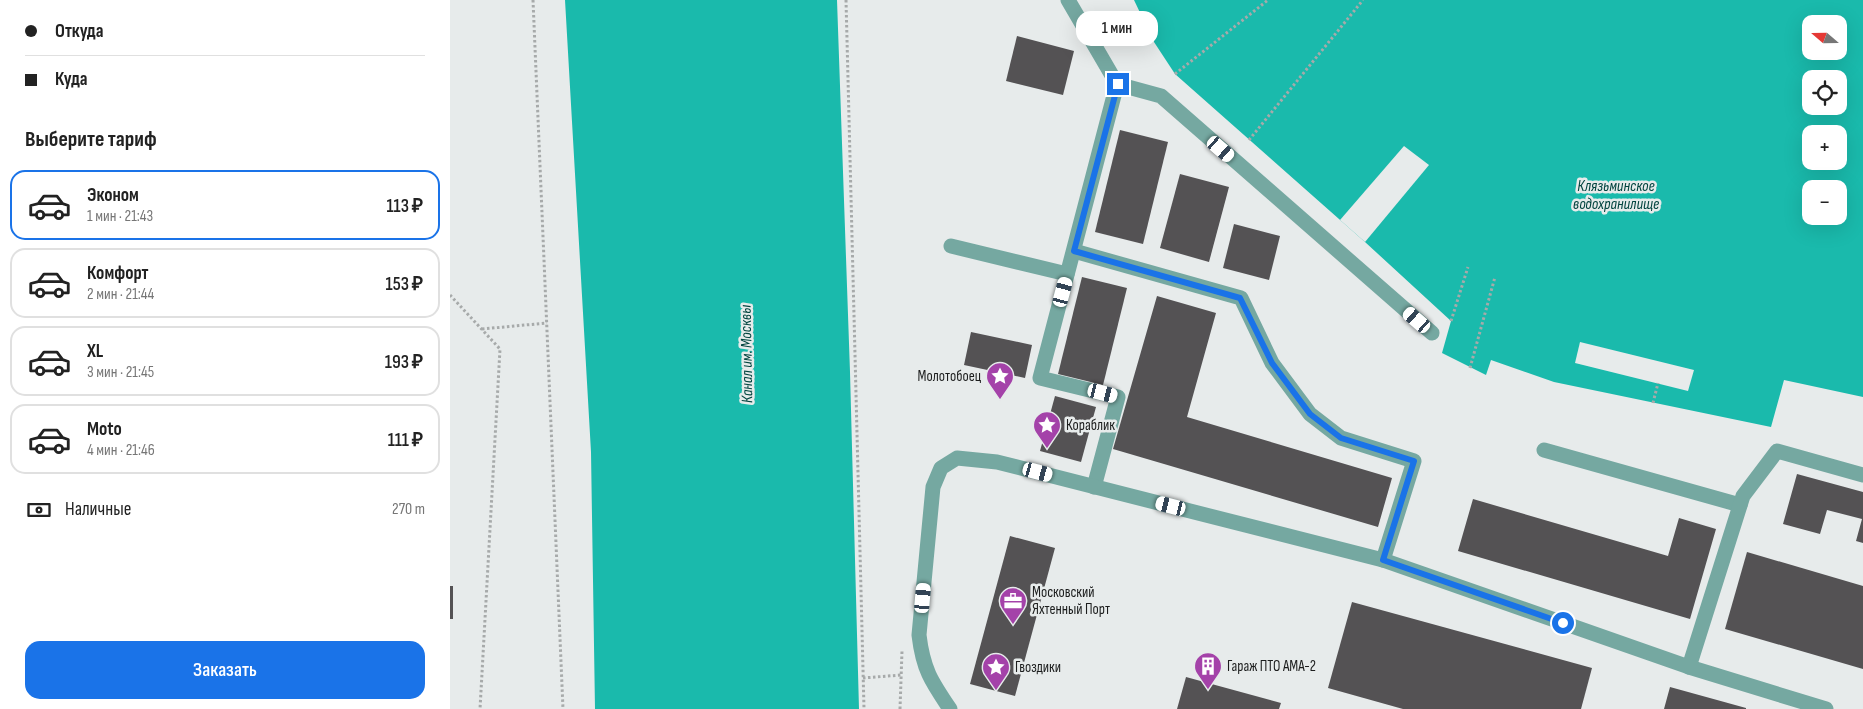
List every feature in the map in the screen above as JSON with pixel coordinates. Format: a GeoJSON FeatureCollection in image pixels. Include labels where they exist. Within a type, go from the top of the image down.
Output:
{"type":"FeatureCollection","features":[{"type":"Feature","properties":{"kind":"lane"},"geometry":{"type":"LineString","coordinates":[[1068,0],[1118,84],[1161,96],[1432,334]]}},
{"type":"Feature","properties":{"kind":"lane"},"geometry":{"type":"LineString","coordinates":[[1094,487],[1118,397],[1040,378],[1118,84]]}},
{"type":"Feature","properties":{"kind":"lane"},"geometry":{"type":"LineString","coordinates":[[951,246],[1067,274]]}},
{"type":"Feature","properties":{"kind":"lane"},"geometry":{"type":"LineString","coordinates":[[1074,251],[1240,298],[1272,363],[1310,414],[1341,438],[1414,461],[1383,560]]}},
{"type":"Feature","properties":{"kind":"lane"},"geometry":{"type":"LineString","coordinates":[[1544,450],[1740,505]]}},
{"type":"Feature","properties":{"kind":"lane"},"geometry":{"type":"LineString","coordinates":[[1689,667],[1743,496],[1778,451],[1863,475]]}},
{"type":"Feature","properties":{"kind":"lane"},"geometry":{"type":"LineString","coordinates":[[950,709],[928,674],[922,658],[919,634],[934,487],[941,468],[957,458],[997,462],[1383,560],[1689,667],[1826,709]]}},
{"type":"Feature","properties":{"kind":"path"},"geometry":{"type":"LineString","coordinates":[[533,0],[563,709]]}},
{"type":"Feature","properties":{"kind":"path"},"geometry":{"type":"LineString","coordinates":[[846,0],[864,709]]}},
{"type":"Feature","properties":{"kind":"path"},"geometry":{"type":"LineString","coordinates":[[1175,74],[1268,0]]}},
{"type":"Feature","properties":{"kind":"path"},"geometry":{"type":"LineString","coordinates":[[1249,140],[1363,0]]}},
{"type":"Feature","properties":{"kind":"path"},"geometry":{"type":"LineString","coordinates":[[1451,321],[1468,267]]}},
{"type":"Feature","properties":{"kind":"path"},"geometry":{"type":"LineString","coordinates":[[1470,368],[1495,277]]}},
{"type":"Feature","properties":{"kind":"path"},"geometry":{"type":"LineString","coordinates":[[450,295],[500,349],[480,709]]}},
{"type":"Feature","properties":{"kind":"path"},"geometry":{"type":"LineString","coordinates":[[482,330],[547,323]]}},
{"type":"Feature","properties":{"kind":"path"},"geometry":{"type":"LineString","coordinates":[[1653,403],[1658,384]]}},
{"type":"Feature","properties":{"kind":"path"},"geometry":{"type":"LineString","coordinates":[[900,709],[902,642],[919,634]]}},
{"type":"Feature","properties":{"kind":"path"},"geometry":{"type":"LineString","coordinates":[[863,678],[901,675]]}},
{"type":"Feature","properties":{"kind":"water","name":"Канал им. Москвы"},"geometry":{"type":"Polygon","coordinates":[[[565,0],[837,0],[859,709],[595,709],[591,452],[565,0]]]}},
{"type":"Feature","properties":{"kind":"water","name":"Клязьминское водохранилище"},"geometry":{"type":"Polygon","coordinates":[[[1134,0],[1863,0],[1863,397],[1784,380],[1771,427],[1554,382],[1491,360],[1486,375],[1442,353],[1451,321],[1365,242],[1175,74],[1154,42],[1134,0]]]}},
{"type":"Feature","properties":{"kind":"pier"},"geometry":{"type":"Polygon","coordinates":[[[1404,146],[1429,165],[1365,242],[1340,220],[1404,146]]]}},
{"type":"Feature","properties":{"kind":"pier"},"geometry":{"type":"Polygon","coordinates":[[[1580,342],[1694,370],[1688,391],[1575,363],[1580,342]]]}},
{"type":"Feature","properties":{"kind":"building"},"geometry":{"type":"Polygon","coordinates":[[[1017,36],[1074,51],[1063,95],[1006,81],[1017,36]]]}},
{"type":"Feature","properties":{"kind":"building"},"geometry":{"type":"Polygon","coordinates":[[[1120,130],[1168,142],[1143,244],[1095,232],[1120,130]]]}},
{"type":"Feature","properties":{"kind":"building"},"geometry":{"type":"Polygon","coordinates":[[[1180,174],[1229,187],[1209,262],[1160,248],[1180,174]]]}},
{"type":"Feature","properties":{"kind":"building"},"geometry":{"type":"Polygon","coordinates":[[[1234,224],[1280,236],[1269,280],[1223,268],[1234,224]]]}},
{"type":"Feature","properties":{"kind":"building"},"geometry":{"type":"Polygon","coordinates":[[[1082,277],[1127,288],[1103,385],[1058,374],[1082,277]]]}},
{"type":"Feature","properties":{"kind":"building"},"geometry":{"type":"Polygon","coordinates":[[[1157,296],[1216,313],[1187,417],[1392,478],[1378,527],[1113,449],[1157,296]]]}},
{"type":"Feature","properties":{"kind":"building"},"geometry":{"type":"Polygon","coordinates":[[[971,332],[1032,345],[1025,378],[964,365],[971,332]]]}},
{"type":"Feature","properties":{"kind":"building"},"geometry":{"type":"Polygon","coordinates":[[[1055,396],[1096,407],[1081,462],[1040,451],[1055,396]]]}},
{"type":"Feature","properties":{"kind":"building"},"geometry":{"type":"Polygon","coordinates":[[[1797,474],[1863,492],[1863,543],[1856,541],[1862,519],[1827,510],[1820,534],[1783,524],[1797,474]]]}},
{"type":"Feature","properties":{"kind":"building"},"geometry":{"type":"Polygon","coordinates":[[[1473,499],[1668,556],[1679,518],[1716,529],[1690,619],[1458,551],[1473,499]]]}},
{"type":"Feature","properties":{"kind":"building"},"geometry":{"type":"Polygon","coordinates":[[[1010,536],[1055,548],[1015,696],[970,684],[1010,536]]]}},
{"type":"Feature","properties":{"kind":"building"},"geometry":{"type":"Polygon","coordinates":[[[1747,552],[1863,586],[1863,669],[1725,629],[1747,552]]]}},
{"type":"Feature","properties":{"kind":"building"},"geometry":{"type":"Polygon","coordinates":[[[450,586],[453,586],[453,619],[450,619],[450,586]]]}},
{"type":"Feature","properties":{"kind":"building"},"geometry":{"type":"Polygon","coordinates":[[[1352,602],[1592,668],[1581,709],[1403,709],[1328,688],[1352,602]]]}},
{"type":"Feature","properties":{"kind":"building","name":"Гараж ПТО АМА-2"},"geometry":{"type":"Polygon","coordinates":[[[1186,677],[1281,703],[1279,709],[1177,709],[1186,677]]]}},
{"type":"Feature","properties":{"kind":"building"},"geometry":{"type":"Polygon","coordinates":[[[1670,687],[1746,708],[1746,709],[1664,709],[1670,687]]]}},
{"type":"Feature","properties":{"kind":"place","name":"Молотобоец"},"geometry":{"type":"Point","coordinates":[1000,400]}},
{"type":"Feature","properties":{"kind":"place","name":"Кораблик"},"geometry":{"type":"Point","coordinates":[1047,449]}},
{"type":"Feature","properties":{"kind":"place","name":"Московский Яхтенный Порт"},"geometry":{"type":"Point","coordinates":[1013,625]}},
{"type":"Feature","properties":{"kind":"place","name":"Гараж ПТО АМА-2"},"geometry":{"type":"Point","coordinates":[1208,690]}},
{"type":"Feature","properties":{"kind":"place","name":"Гвоздики"},"geometry":{"type":"Point","coordinates":[996,691]}},
{"type":"Feature","properties":{"kind":"route"},"geometry":{"type":"LineString","coordinates":[[1118,84],[1074,251],[1240,298],[1272,363],[1310,414],[1341,438],[1414,461],[1383,560],[1563,623]]}}]}
